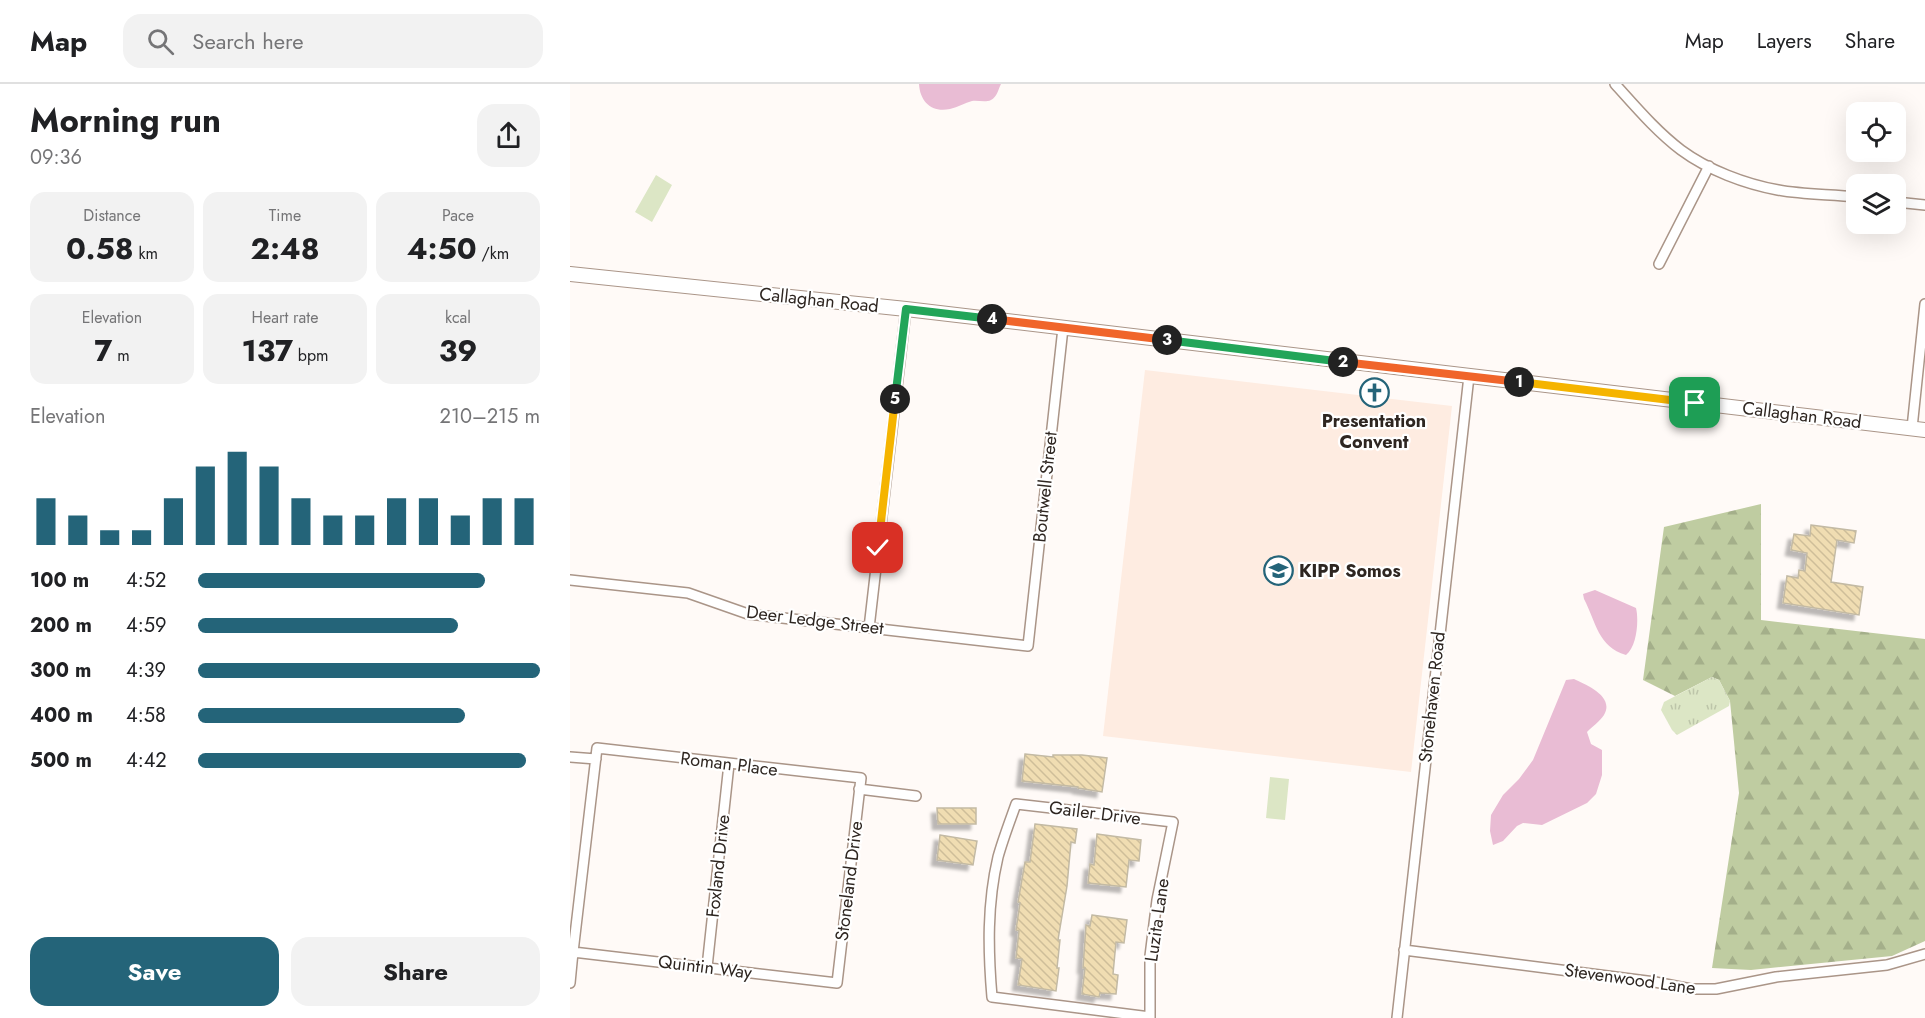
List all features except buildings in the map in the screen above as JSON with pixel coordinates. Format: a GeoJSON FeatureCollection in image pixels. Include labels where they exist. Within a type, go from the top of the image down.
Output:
{"type":"FeatureCollection","features":[{"type":"Feature","properties":{"kind":"main road","name":"Callaghan Road"},"geometry":{"type":"LineString","coordinates":[[570,274],[906,309],[1918,429]]}},
{"type":"Feature","properties":{"kind":"street"},"geometry":{"type":"LineString","coordinates":[[1615,84],[1681,150],[1709,166],[1753,184],[1778,190],[1846,196]]}},
{"type":"Feature","properties":{"kind":"street"},"geometry":{"type":"LineString","coordinates":[[1659,264],[1709,166]]}},
{"type":"Feature","properties":{"kind":"street"},"geometry":{"type":"LineString","coordinates":[[1906,203],[1925,205]]}},
{"type":"Feature","properties":{"kind":"street"},"geometry":{"type":"LineString","coordinates":[[1918,429],[1925,304]]}},
{"type":"Feature","properties":{"kind":"street"},"geometry":{"type":"LineString","coordinates":[[869,628],[906,309]]}},
{"type":"Feature","properties":{"kind":"street","name":"Boutwell Street"},"geometry":{"type":"LineString","coordinates":[[1028,646],[1063,328]]}},
{"type":"Feature","properties":{"kind":"street","name":"Stonehaven Road"},"geometry":{"type":"LineString","coordinates":[[1397,1018],[1469,376]]}},
{"type":"Feature","properties":{"kind":"street","name":"Deer Ledge Street"},"geometry":{"type":"LineString","coordinates":[[570,580],[688,593],[748,614],[1028,646]]}},
{"type":"Feature","properties":{"kind":"street","name":"Roman Place"},"geometry":{"type":"LineString","coordinates":[[596,759],[597,748],[861,778]]}},
{"type":"Feature","properties":{"kind":"street"},"geometry":{"type":"LineString","coordinates":[[570,757],[596,759],[570,983]]}},
{"type":"Feature","properties":{"kind":"street","name":"Foxland Drive"},"geometry":{"type":"LineString","coordinates":[[707,967],[729,764]]}},
{"type":"Feature","properties":{"kind":"street","name":"Stoneland Drive"},"geometry":{"type":"LineString","coordinates":[[837,983],[861,778]]}},
{"type":"Feature","properties":{"kind":"street"},"geometry":{"type":"LineString","coordinates":[[859,789],[916,796]]}},
{"type":"Feature","properties":{"kind":"street","name":"Gailer Drive"},"geometry":{"type":"LineString","coordinates":[[1150,1017],[992,997],[988,932],[991,892],[999,856],[1016,804],[1173,822]]}},
{"type":"Feature","properties":{"kind":"street","name":"Luzita Lane"},"geometry":{"type":"LineString","coordinates":[[1150,1017],[1150,956],[1157,900],[1173,822]]}},
{"type":"Feature","properties":{"kind":"street","name":"Stevenwood Lane"},"geometry":{"type":"LineString","coordinates":[[1404,950],[1655,982],[1691,989],[1716,989],[1776,977],[1887,964],[1925,954]]}},
{"type":"Feature","properties":{"kind":"street","name":"Quintin Way"},"geometry":{"type":"LineString","coordinates":[[573,952],[837,983]]}},
{"type":"Feature","properties":{"kind":"shaded area"},"geometry":{"type":"Polygon","coordinates":[[[919,84],[1001,84],[991,100],[972,101],[944,110],[928,105],[922,96],[919,84]]]}},
{"type":"Feature","properties":{"kind":"shaded area","name":"KIPP Somos"},"geometry":{"type":"Polygon","coordinates":[[[1145,370],[1452,406],[1411,772],[1103,736],[1145,370]]]}},
{"type":"Feature","properties":{"kind":"shaded area"},"geometry":{"type":"Polygon","coordinates":[[[1595,590],[1636,608],[1636,633],[1633,646],[1626,655],[1609,646],[1595,625],[1583,594],[1595,590]]]}},
{"type":"Feature","properties":{"kind":"shaded area"},"geometry":{"type":"Polygon","coordinates":[[[1574,679],[1598,692],[1606,702],[1604,715],[1587,732],[1591,744],[1602,750],[1602,775],[1596,794],[1587,803],[1542,825],[1523,823],[1503,841],[1493,845],[1490,831],[1491,815],[1503,795],[1533,760],[1566,680],[1574,679]]]}},
{"type":"Feature","properties":{"kind":"green space"},"geometry":{"type":"Polygon","coordinates":[[[656,175],[672,185],[652,222],[635,212],[656,175]]]}},
{"type":"Feature","properties":{"kind":"green space"},"geometry":{"type":"Polygon","coordinates":[[[1761,504],[1761,620],[1925,639],[1925,941],[1892,956],[1751,970],[1712,968],[1739,793],[1730,701],[1719,680],[1712,677],[1675,696],[1643,680],[1664,527],[1761,504]]]}},
{"type":"Feature","properties":{"kind":"green space"},"geometry":{"type":"Polygon","coordinates":[[[1712,677],[1719,680],[1730,701],[1729,706],[1677,735],[1661,710],[1664,702],[1712,677]]]}},
{"type":"Feature","properties":{"kind":"green space"},"geometry":{"type":"Polygon","coordinates":[[[1270,777],[1289,779],[1285,820],[1266,818],[1270,777]]]}},
{"type":"Feature","properties":{"kind":"place","name":"Presentation Convent"},"geometry":{"type":"Point","coordinates":[1374,392]}},
{"type":"Feature","properties":{"kind":"place","name":"KIPP Somos"},"geometry":{"type":"Point","coordinates":[1278,571]}},
{"type":"Feature","properties":{"kind":"route"},"geometry":{"type":"LineString","coordinates":[[878,548],[906,309],[1695,403]]}}]}
